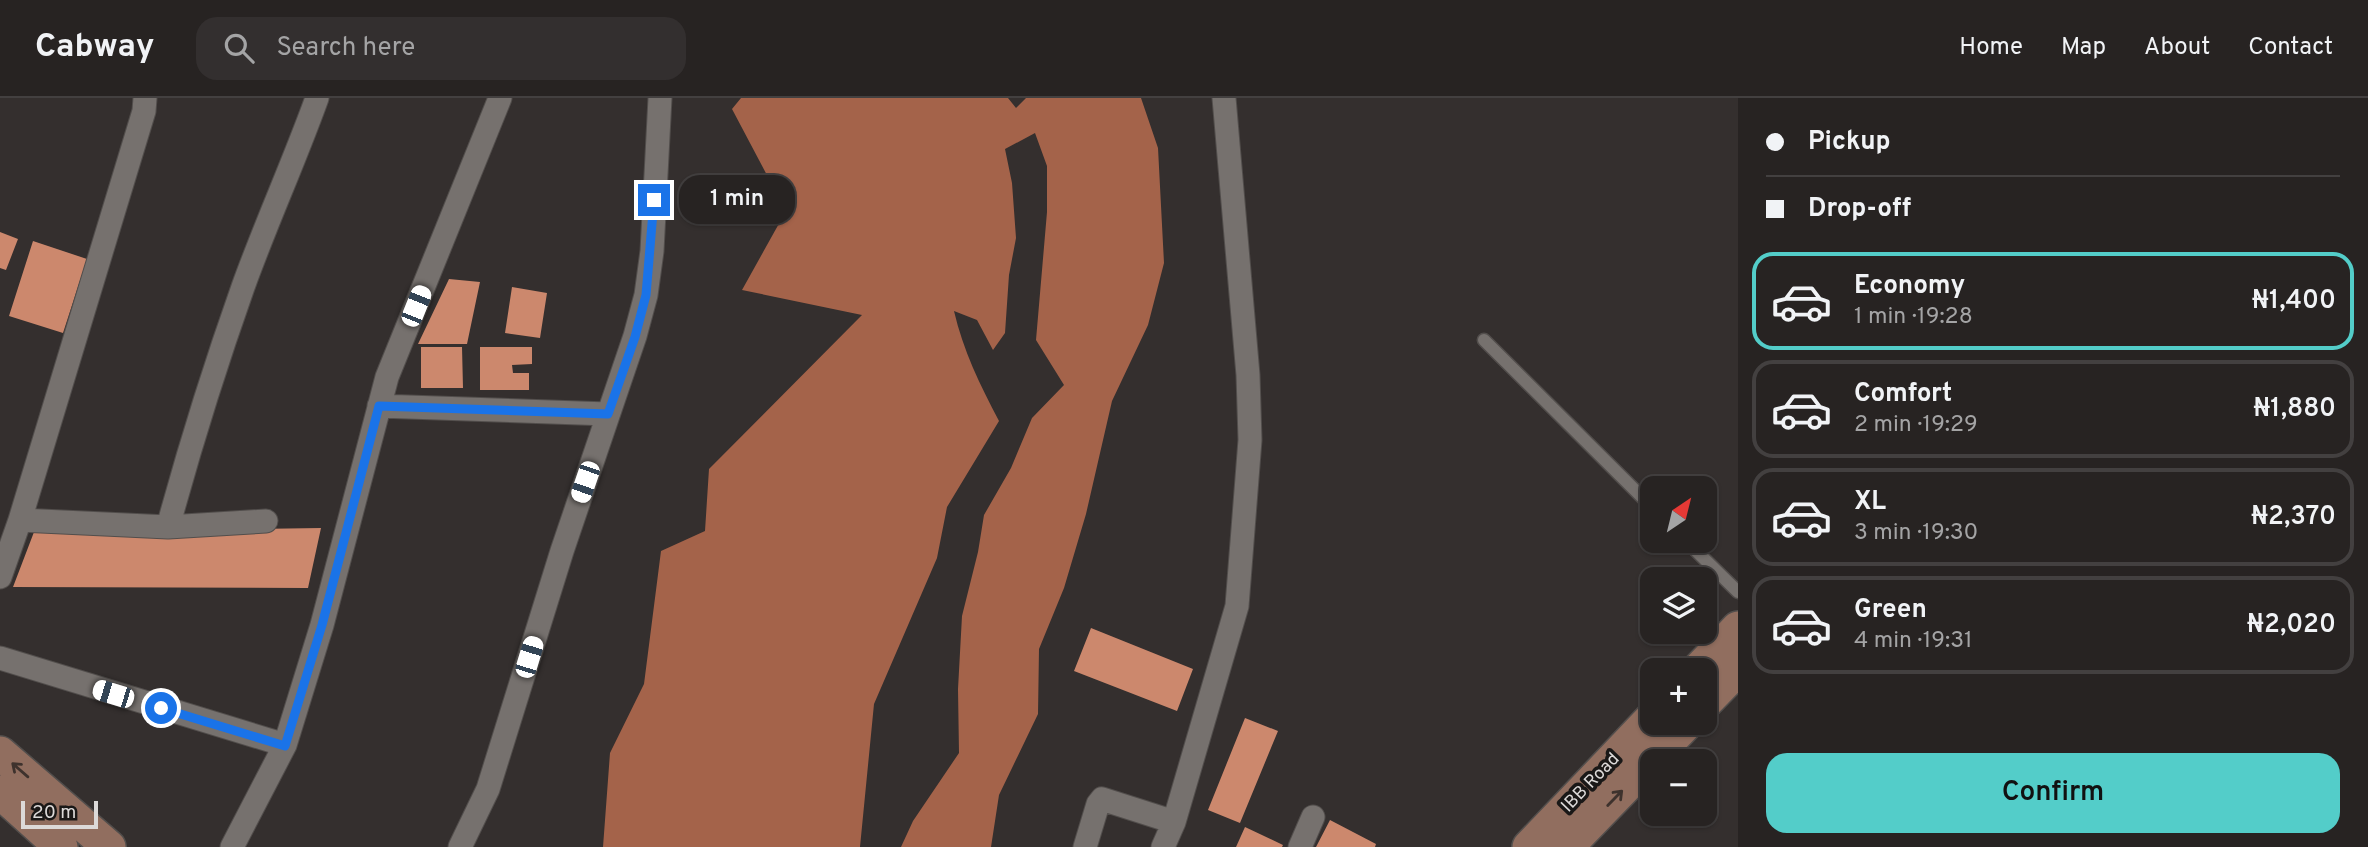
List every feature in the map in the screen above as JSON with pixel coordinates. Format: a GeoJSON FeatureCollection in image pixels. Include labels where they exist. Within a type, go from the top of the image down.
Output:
{"type":"FeatureCollection","features":[{"type":"Feature","properties":{"kind":"main road"},"geometry":{"type":"LineString","coordinates":[[1709,658],[1738,628]]}},
{"type":"Feature","properties":{"kind":"main road"},"geometry":{"type":"LineString","coordinates":[[1717,691],[1738,669]]}},
{"type":"Feature","properties":{"kind":"main road","name":"IBB Road"},"geometry":{"type":"LineString","coordinates":[[1529,847],[1640,731]]}},
{"type":"Feature","properties":{"kind":"main road","name":"IBB Road"},"geometry":{"type":"LineString","coordinates":[[1567,847],[1674,735]]}},
{"type":"Feature","properties":{"kind":"main road"},"geometry":{"type":"LineString","coordinates":[[0,752],[109,847]]}},
{"type":"Feature","properties":{"kind":"main road"},"geometry":{"type":"LineString","coordinates":[[0,792],[61,847]]}},
{"type":"Feature","properties":{"kind":"street"},"geometry":{"type":"LineString","coordinates":[[0,577],[20,520],[140,124],[145,98]]}},
{"type":"Feature","properties":{"kind":"street"},"geometry":{"type":"LineString","coordinates":[[168,527],[184,466],[243,286],[317,98]]}},
{"type":"Feature","properties":{"kind":"street"},"geometry":{"type":"LineString","coordinates":[[232,847],[285,746],[322,625],[387,377],[500,98]]}},
{"type":"Feature","properties":{"kind":"street"},"geometry":{"type":"LineString","coordinates":[[460,847],[488,789],[562,551],[635,337],[646,295],[652,251],[660,98]]}},
{"type":"Feature","properties":{"kind":"street"},"geometry":{"type":"LineString","coordinates":[[1163,847],[1174,822],[1237,606],[1251,440],[1248,375],[1224,98]]}},
{"type":"Feature","properties":{"kind":"street"},"geometry":{"type":"LineString","coordinates":[[379,406],[608,414]]}},
{"type":"Feature","properties":{"kind":"street"},"geometry":{"type":"LineString","coordinates":[[20,520],[168,527],[266,521]]}},
{"type":"Feature","properties":{"kind":"street"},"geometry":{"type":"LineString","coordinates":[[0,658],[285,746]]}},
{"type":"Feature","properties":{"kind":"street"},"geometry":{"type":"LineString","coordinates":[[1084,847],[1102,799],[1174,822]]}},
{"type":"Feature","properties":{"kind":"street"},"geometry":{"type":"LineString","coordinates":[[1300,847],[1313,817]]}},
{"type":"Feature","properties":{"kind":"lane"},"geometry":{"type":"LineString","coordinates":[[1484,340],[1640,495]]}},
{"type":"Feature","properties":{"kind":"lane"},"geometry":{"type":"LineString","coordinates":[[1698,553],[1738,592]]}},
{"type":"Feature","properties":{"kind":"shaded area"},"geometry":{"type":"Polygon","coordinates":[[[741,98],[1008,98],[1016,108],[1026,98],[1141,98],[1158,148],[1164,263],[1148,325],[1112,401],[1086,514],[1064,588],[1039,649],[1038,714],[999,795],[991,847],[901,847],[913,821],[959,753],[958,689],[962,616],[984,515],[1011,468],[1032,418],[1064,385],[1036,340],[1047,212],[1047,166],[1035,133],[1005,149],[1012,183],[1016,238],[1009,275],[1005,333],[993,350],[977,320],[954,311],[973,367],[999,421],[947,507],[937,558],[874,704],[860,847],[603,847],[610,753],[644,684],[661,551],[705,531],[709,469],[862,315],[742,290],[786,211],[732,109],[741,98]]]}},
{"type":"Feature","properties":{"kind":"building"},"geometry":{"type":"Polygon","coordinates":[[[0,232],[18,239],[6,270],[0,268],[0,232]]]}},
{"type":"Feature","properties":{"kind":"building"},"geometry":{"type":"Polygon","coordinates":[[[33,241],[87,259],[63,333],[9,316],[33,241]]]}},
{"type":"Feature","properties":{"kind":"building"},"geometry":{"type":"Polygon","coordinates":[[[449,279],[480,282],[467,344],[418,344],[449,279]]]}},
{"type":"Feature","properties":{"kind":"building"},"geometry":{"type":"Polygon","coordinates":[[[512,287],[547,293],[540,338],[505,333],[512,287]]]}},
{"type":"Feature","properties":{"kind":"building"},"geometry":{"type":"Polygon","coordinates":[[[421,347],[462,347],[463,388],[421,388],[421,347]]]}},
{"type":"Feature","properties":{"kind":"building"},"geometry":{"type":"Polygon","coordinates":[[[480,347],[532,347],[532,364],[512,365],[513,373],[529,373],[529,390],[480,390],[480,347]]]}},
{"type":"Feature","properties":{"kind":"building"},"geometry":{"type":"Polygon","coordinates":[[[321,528],[308,588],[13,587],[34,532],[321,528]]]}},
{"type":"Feature","properties":{"kind":"building"},"geometry":{"type":"Polygon","coordinates":[[[1091,628],[1193,669],[1177,711],[1074,671],[1091,628]]]}},
{"type":"Feature","properties":{"kind":"building"},"geometry":{"type":"Polygon","coordinates":[[[1245,718],[1278,731],[1240,823],[1208,810],[1245,718]]]}},
{"type":"Feature","properties":{"kind":"building"},"geometry":{"type":"Polygon","coordinates":[[[1330,820],[1376,844],[1375,847],[1316,847],[1330,820]]]}},
{"type":"Feature","properties":{"kind":"building"},"geometry":{"type":"Polygon","coordinates":[[[1245,827],[1283,845],[1282,847],[1236,847],[1245,827]]]}},
{"type":"Feature","properties":{"kind":"route"},"geometry":{"type":"LineString","coordinates":[[161,708],[285,746],[322,625],[379,406],[608,414],[635,337],[646,295],[652,251],[654,200]]}}]}
